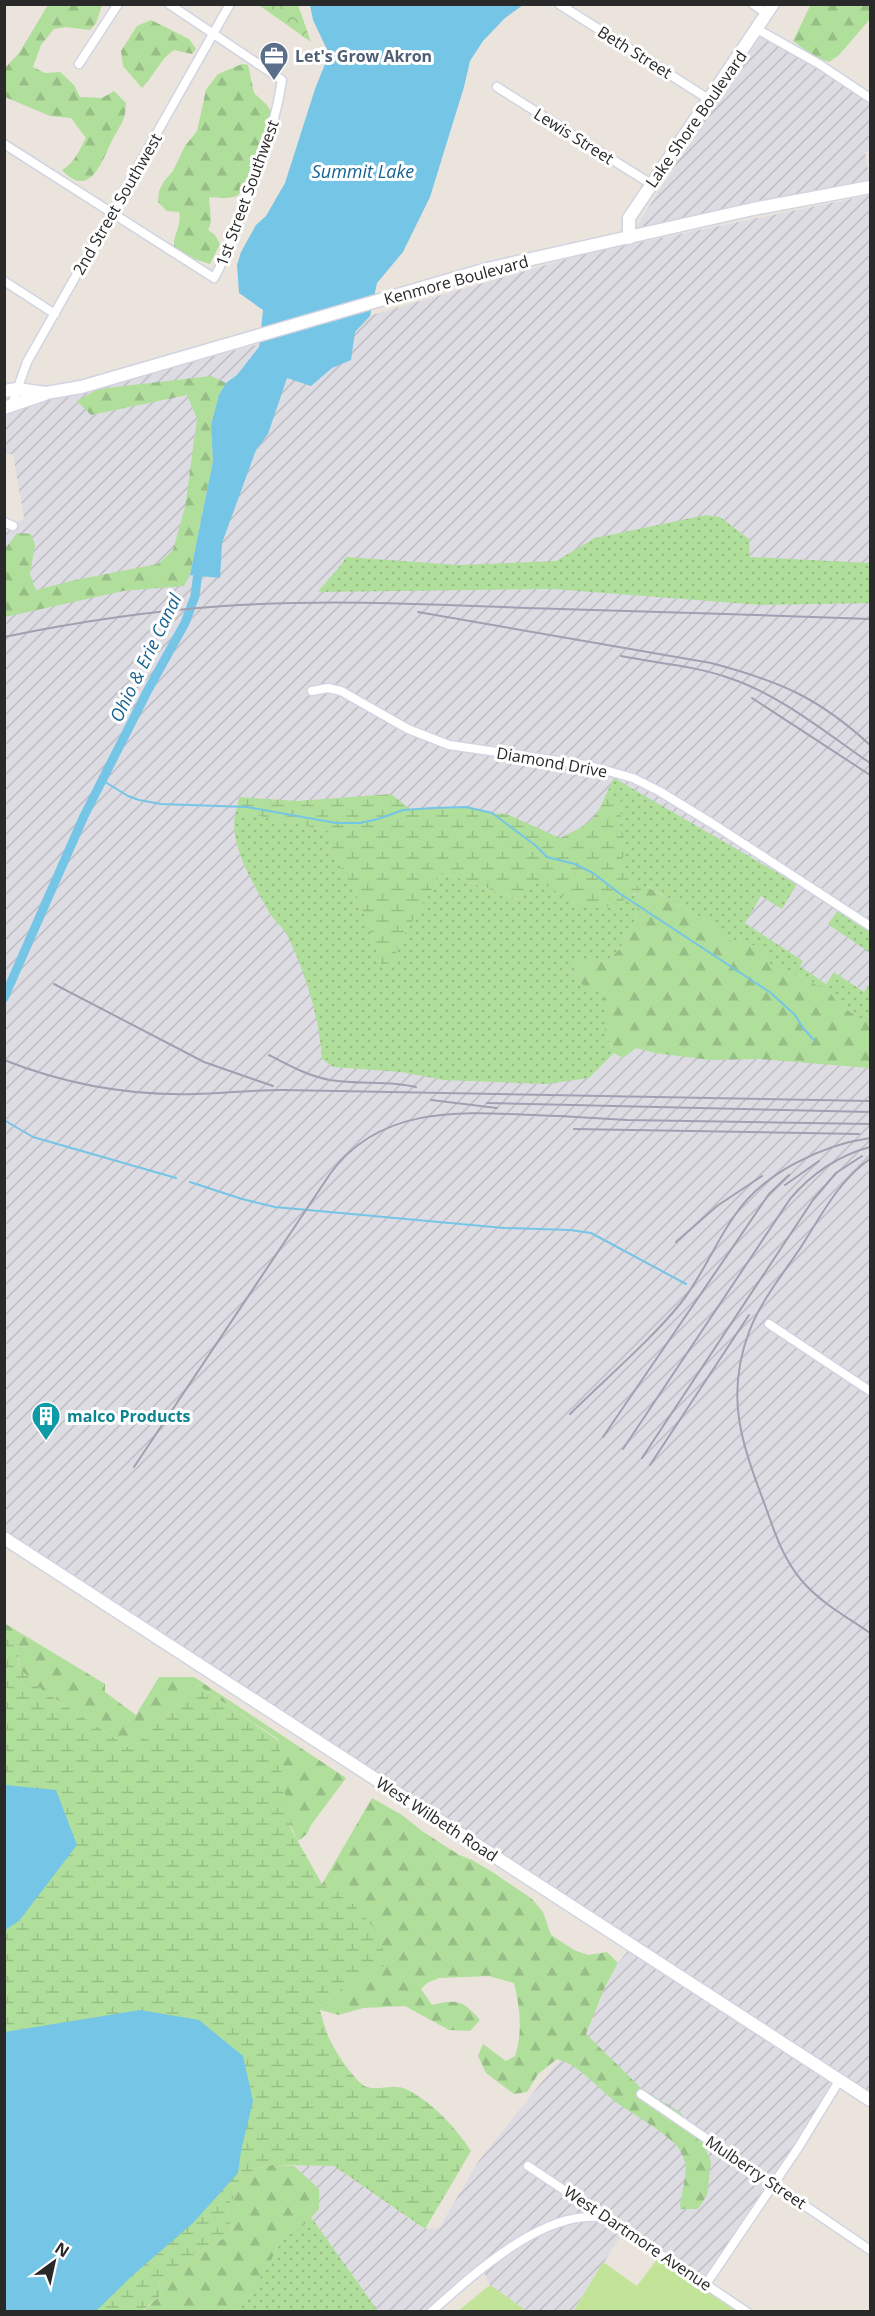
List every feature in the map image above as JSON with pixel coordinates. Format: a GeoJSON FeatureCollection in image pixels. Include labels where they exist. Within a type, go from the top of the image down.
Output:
{"type":"FeatureCollection","features":[{"type":"Feature","properties":{"kind":"main road","name":"Lake Shore Boulevard"},"geometry":{"type":"LineString","coordinates":[[629,237],[629,218],[770,9]]}},
{"type":"Feature","properties":{"kind":"main road","name":"Kenmore Boulevard"},"geometry":{"type":"LineString","coordinates":[[8,408],[46,393],[100,382],[487,269],[753,209],[870,187]]}},
{"type":"Feature","properties":{"kind":"main road","name":"Kenmore Boulevard"},"geometry":{"type":"LineString","coordinates":[[11,390],[46,393]]}},
{"type":"Feature","properties":{"kind":"main road","name":"West Wilbeth Road"},"geometry":{"type":"LineString","coordinates":[[4,1538],[870,2100]]}},
{"type":"Feature","properties":{"kind":"street"},"geometry":{"type":"LineString","coordinates":[[79,64],[118,4]]}},
{"type":"Feature","properties":{"kind":"street"},"geometry":{"type":"LineString","coordinates":[[169,4],[214,34]]}},
{"type":"Feature","properties":{"kind":"street","name":"2nd Street Southwest"},"geometry":{"type":"LineString","coordinates":[[8,408],[11,390],[230,4]]}},
{"type":"Feature","properties":{"kind":"street","name":"Beth Street"},"geometry":{"type":"LineString","coordinates":[[560,4],[710,100]]}},
{"type":"Feature","properties":{"kind":"street"},"geometry":{"type":"LineString","coordinates":[[753,4],[770,9]]}},
{"type":"Feature","properties":{"kind":"street"},"geometry":{"type":"LineString","coordinates":[[758,29],[819,64],[870,98]]}},
{"type":"Feature","properties":{"kind":"street","name":"1st Street Southwest"},"geometry":{"type":"LineString","coordinates":[[112,213],[214,278],[267,145],[278,107],[282,80],[214,34]]}},
{"type":"Feature","properties":{"kind":"street","name":"Lewis Street"},"geometry":{"type":"LineString","coordinates":[[498,87],[651,184]]}},
{"type":"Feature","properties":{"kind":"street"},"geometry":{"type":"LineString","coordinates":[[4,144],[112,213]]}},
{"type":"Feature","properties":{"kind":"street"},"geometry":{"type":"LineString","coordinates":[[4,281],[55,314]]}},
{"type":"Feature","properties":{"kind":"street","name":"Diamond Drive"},"geometry":{"type":"LineString","coordinates":[[312,691],[328,688],[341,691],[408,729],[449,744],[586,765],[633,778],[713,824],[870,926]]}},
{"type":"Feature","properties":{"kind":"street"},"geometry":{"type":"LineString","coordinates":[[769,1324],[870,1391]]}},
{"type":"Feature","properties":{"kind":"street"},"geometry":{"type":"LineString","coordinates":[[706,2284],[774,2184],[839,2081]]}},
{"type":"Feature","properties":{"kind":"street","name":"Mulberry Street"},"geometry":{"type":"LineString","coordinates":[[641,2094],[870,2250]]}},
{"type":"Feature","properties":{"kind":"street","name":"West Dartmore Avenue"},"geometry":{"type":"LineString","coordinates":[[528,2166],[617,2223],[747,2312]]}},
{"type":"Feature","properties":{"kind":"street"},"geometry":{"type":"LineString","coordinates":[[431,2312],[497,2256],[542,2230],[592,2217],[605,2218],[617,2223]]}},
{"type":"Feature","properties":{"kind":"shaded area"},"geometry":{"type":"Polygon","coordinates":[[[758,33],[817,66],[870,103],[870,150],[865,152],[870,181],[633,232],[758,33]]]}},
{"type":"Feature","properties":{"kind":"shaded area"},"geometry":{"type":"Polygon","coordinates":[[[870,195],[870,2098],[5,1538],[4,535],[24,518],[13,454],[5,454],[5,406],[330,327],[584,254],[870,195]]]}},
{"type":"Feature","properties":{"kind":"shaded area"},"geometry":{"type":"Polygon","coordinates":[[[632,1946],[839,2081],[706,2284],[625,2229],[573,2311],[527,2311],[490,2285],[482,2268],[431,2311],[378,2311],[311,2217],[319,2209],[294,2166],[334,2166],[424,2229],[439,2228],[478,2162],[552,2069],[586,2034],[605,1987],[618,1963],[632,1946]]]}},
{"type":"Feature","properties":{"kind":"green space"},"geometry":{"type":"Polygon","coordinates":[[[811,4],[870,5],[870,19],[839,55],[829,62],[815,57],[793,41],[811,4]]]}},
{"type":"Feature","properties":{"kind":"green space"},"geometry":{"type":"Polygon","coordinates":[[[48,5],[102,5],[96,23],[90,30],[66,27],[54,29],[41,45],[33,67],[45,73],[60,72],[74,85],[80,97],[102,98],[114,91],[126,103],[123,122],[101,164],[89,179],[81,181],[72,179],[62,170],[73,160],[86,138],[71,118],[50,116],[5,97],[5,68],[19,53],[48,5]]]}},
{"type":"Feature","properties":{"kind":"green space"},"geometry":{"type":"Polygon","coordinates":[[[259,5],[298,5],[311,42],[259,5]]]}},
{"type":"Feature","properties":{"kind":"green space"},"geometry":{"type":"Polygon","coordinates":[[[151,20],[189,39],[196,49],[192,54],[174,50],[142,88],[123,66],[121,51],[137,26],[151,20]]]}},
{"type":"Feature","properties":{"kind":"green space"},"geometry":{"type":"Polygon","coordinates":[[[242,64],[248,65],[254,93],[271,111],[258,156],[242,190],[238,195],[231,197],[209,197],[211,222],[208,230],[215,235],[220,244],[210,264],[191,258],[174,247],[179,212],[167,211],[158,202],[159,191],[173,171],[185,146],[197,131],[206,90],[218,74],[242,64]]]}},
{"type":"Feature","properties":{"kind":"green space"},"geometry":{"type":"Polygon","coordinates":[[[211,376],[226,383],[219,395],[211,425],[213,461],[190,575],[184,586],[123,591],[5,617],[4,550],[17,533],[31,534],[35,545],[30,574],[36,590],[158,564],[173,550],[185,507],[197,419],[187,395],[91,415],[77,401],[98,389],[211,376]]]}},
{"type":"Feature","properties":{"kind":"green space"},"geometry":{"type":"Polygon","coordinates":[[[706,515],[720,517],[749,539],[750,557],[870,563],[870,603],[761,605],[553,589],[318,592],[346,557],[458,565],[556,561],[595,538],[706,515]]]}},
{"type":"Feature","properties":{"kind":"green space"},"geometry":{"type":"Polygon","coordinates":[[[614,778],[797,884],[782,909],[761,896],[745,923],[803,961],[800,966],[826,984],[834,972],[864,992],[870,983],[870,1024],[840,1006],[830,993],[802,977],[771,966],[755,946],[726,939],[707,921],[647,886],[642,889],[631,882],[621,859],[628,849],[620,826],[622,802],[607,792],[614,778]]]}},
{"type":"Feature","properties":{"kind":"green space"},"geometry":{"type":"Polygon","coordinates":[[[607,792],[622,802],[620,826],[628,849],[622,859],[631,882],[642,889],[617,903],[590,908],[572,902],[548,886],[537,882],[530,881],[520,900],[442,872],[399,943],[392,967],[388,968],[382,966],[359,900],[333,853],[329,831],[236,811],[239,797],[297,801],[391,794],[410,809],[466,807],[507,814],[560,838],[589,821],[599,810],[607,792]]]}},
{"type":"Feature","properties":{"kind":"green space"},"geometry":{"type":"Polygon","coordinates":[[[236,811],[329,831],[333,853],[359,900],[382,966],[392,967],[399,943],[442,872],[519,900],[530,881],[544,883],[573,903],[634,895],[639,890],[637,916],[620,949],[607,961],[594,963],[582,958],[575,965],[574,976],[605,992],[605,1033],[614,1053],[589,1078],[546,1084],[443,1080],[401,1072],[333,1067],[322,1059],[313,1005],[295,952],[286,933],[269,913],[255,888],[238,849],[234,823],[236,811]]]}},
{"type":"Feature","properties":{"kind":"green space"},"geometry":{"type":"Polygon","coordinates":[[[646,886],[707,921],[726,939],[755,946],[767,952],[771,966],[802,977],[830,993],[840,1006],[870,1024],[870,1068],[759,1059],[710,1060],[655,1053],[636,1048],[623,1058],[614,1053],[605,1033],[604,992],[584,986],[574,976],[575,965],[582,958],[594,963],[607,961],[620,949],[637,916],[639,890],[646,886]]]}},
{"type":"Feature","properties":{"kind":"green space"},"geometry":{"type":"Polygon","coordinates":[[[838,910],[870,931],[870,953],[828,924],[838,910]]]}},
{"type":"Feature","properties":{"kind":"green space"},"geometry":{"type":"Polygon","coordinates":[[[4,1623],[105,1684],[105,1692],[136,1715],[159,1677],[194,1677],[346,1778],[311,1825],[307,1834],[298,1841],[286,1806],[279,1740],[198,1685],[131,1749],[42,1690],[18,1667],[17,1649],[13,1642],[5,1636],[4,1623]]]}},
{"type":"Feature","properties":{"kind":"green space"},"geometry":{"type":"Polygon","coordinates":[[[4,1635],[17,1648],[18,1667],[42,1690],[131,1749],[198,1685],[279,1741],[282,1775],[292,1831],[322,1884],[351,1902],[377,1931],[384,1953],[384,1966],[339,1990],[320,2010],[329,2039],[338,2055],[362,2084],[372,2088],[403,2088],[417,2095],[443,2117],[471,2151],[425,2229],[334,2166],[272,2165],[254,2169],[227,2207],[232,2234],[204,2249],[159,2281],[162,2294],[142,2311],[5,2311],[4,1635]]]}},
{"type":"Feature","properties":{"kind":"green space"},"geometry":{"type":"Polygon","coordinates":[[[372,1798],[532,1899],[543,1912],[551,1935],[574,1950],[588,1955],[607,1952],[618,1963],[605,1987],[586,2034],[641,2088],[680,2112],[702,2141],[711,2161],[707,2195],[698,2209],[680,2209],[686,2168],[676,2145],[654,2127],[617,2103],[574,2067],[557,2059],[538,2074],[527,2092],[514,2094],[486,2073],[478,2056],[483,2044],[506,2061],[515,2056],[520,2020],[514,1983],[489,1976],[439,1978],[427,1983],[421,1989],[432,2005],[454,2002],[469,2008],[480,2020],[470,2031],[449,2030],[405,2006],[363,2008],[339,2015],[320,2010],[339,1990],[384,1966],[351,1902],[322,1884],[372,1798]]]}},
{"type":"Feature","properties":{"kind":"green space"},"geometry":{"type":"Polygon","coordinates":[[[272,2165],[294,2166],[319,2189],[319,2209],[304,2225],[281,2241],[269,2264],[241,2306],[236,2311],[142,2312],[162,2294],[159,2281],[204,2249],[232,2234],[227,2207],[254,2169],[272,2165]]]}},
{"type":"Feature","properties":{"kind":"green space"},"geometry":{"type":"Polygon","coordinates":[[[311,2217],[378,2311],[236,2312],[269,2264],[281,2241],[311,2217]]]}},
{"type":"Feature","properties":{"kind":"green space"},"geometry":{"type":"Polygon","coordinates":[[[661,2254],[747,2312],[573,2312],[603,2262],[637,2286],[661,2254]]]}},
{"type":"Feature","properties":{"kind":"green space"},"geometry":{"type":"Polygon","coordinates":[[[490,2285],[527,2311],[458,2311],[490,2285]]]}},
{"type":"Feature","properties":{"kind":"water","name":"Summit Lake"},"geometry":{"type":"Polygon","coordinates":[[[310,5],[523,5],[505,18],[483,41],[470,61],[430,197],[403,252],[377,283],[370,316],[355,332],[351,360],[332,368],[311,386],[287,378],[268,434],[256,450],[222,543],[220,578],[190,575],[213,461],[211,425],[219,395],[226,383],[237,375],[259,347],[263,310],[239,293],[237,265],[241,252],[256,225],[266,216],[285,183],[315,89],[329,54],[313,20],[310,5]]]}},
{"type":"Feature","properties":{"kind":"water"},"geometry":{"type":"Polygon","coordinates":[[[5,1785],[56,1790],[77,1845],[19,1921],[5,1930],[5,1785]]]}},
{"type":"Feature","properties":{"kind":"water"},"geometry":{"type":"Polygon","coordinates":[[[140,2010],[199,2020],[243,2056],[253,2101],[238,2173],[193,2223],[133,2275],[96,2311],[5,2311],[5,2032],[140,2010]]]}},
{"type":"Feature","properties":{"kind":"waterway","name":"Ohio & Erie Canal"},"geometry":{"type":"LineString","coordinates":[[4,998],[84,816],[185,623],[195,596],[199,564]]}},
{"type":"Feature","properties":{"kind":"waterway"},"geometry":{"type":"LineString","coordinates":[[102,780],[139,800],[161,804],[247,807],[336,823],[360,823],[403,810],[433,808],[466,807],[492,813],[535,845],[547,857],[575,864],[593,873],[619,893],[771,993],[795,1015],[814,1040]]}},
{"type":"Feature","properties":{"kind":"waterway"},"geometry":{"type":"LineString","coordinates":[[4,1120],[33,1137],[176,1178]]}},
{"type":"Feature","properties":{"kind":"waterway"},"geometry":{"type":"LineString","coordinates":[[190,1182],[275,1207],[504,1228],[591,1233],[686,1284]]}},
{"type":"Feature","properties":{"kind":"railway"},"geometry":{"type":"LineString","coordinates":[[4,637],[141,614],[224,606],[300,603],[413,604],[870,619]]}},
{"type":"Feature","properties":{"kind":"railway"},"geometry":{"type":"LineString","coordinates":[[418,612],[711,663],[735,670],[777,684],[815,703],[833,714],[870,745]]}},
{"type":"Feature","properties":{"kind":"railway"},"geometry":{"type":"LineString","coordinates":[[621,656],[703,670],[748,685],[785,704],[870,763]]}},
{"type":"Feature","properties":{"kind":"railway"},"geometry":{"type":"LineString","coordinates":[[752,698],[870,775]]}},
{"type":"Feature","properties":{"kind":"railway"},"geometry":{"type":"LineString","coordinates":[[54,984],[204,1062],[273,1086]]}},
{"type":"Feature","properties":{"kind":"railway"},"geometry":{"type":"LineString","coordinates":[[269,1055],[306,1073],[330,1080],[416,1087]]}},
{"type":"Feature","properties":{"kind":"railway"},"geometry":{"type":"LineString","coordinates":[[4,1060],[74,1082],[146,1093],[195,1094],[283,1090],[870,1101]]}},
{"type":"Feature","properties":{"kind":"railway"},"geometry":{"type":"LineString","coordinates":[[431,1100],[497,1108]]}},
{"type":"Feature","properties":{"kind":"railway"},"geometry":{"type":"LineString","coordinates":[[487,1103],[870,1112]]}},
{"type":"Feature","properties":{"kind":"railway"},"geometry":{"type":"LineString","coordinates":[[134,1467],[330,1174],[353,1149],[379,1132],[407,1121],[438,1115],[470,1113],[566,1116]]}},
{"type":"Feature","properties":{"kind":"railway"},"geometry":{"type":"LineString","coordinates":[[559,1116],[627,1120],[870,1124]]}},
{"type":"Feature","properties":{"kind":"railway"},"geometry":{"type":"LineString","coordinates":[[574,1129],[859,1134]]}},
{"type":"Feature","properties":{"kind":"railway"},"geometry":{"type":"LineString","coordinates":[[570,1414],[641,1346],[680,1304],[735,1215],[761,1186],[795,1163],[814,1154],[870,1138]]}},
{"type":"Feature","properties":{"kind":"railway"},"geometry":{"type":"LineString","coordinates":[[623,1449],[790,1199],[816,1173],[847,1155],[870,1147]]}},
{"type":"Feature","properties":{"kind":"railway"},"geometry":{"type":"LineString","coordinates":[[642,1458],[813,1200],[836,1173],[862,1156]]}},
{"type":"Feature","properties":{"kind":"railway"},"geometry":{"type":"LineString","coordinates":[[870,1159],[849,1177],[831,1199],[759,1310],[742,1356],[737,1401],[739,1422],[750,1464],[785,1556],[802,1581],[817,1596],[870,1633]]}},
{"type":"Feature","properties":{"kind":"railway"},"geometry":{"type":"LineString","coordinates":[[785,1185],[819,1161]]}},
{"type":"Feature","properties":{"kind":"railway"},"geometry":{"type":"LineString","coordinates":[[603,1437],[769,1194],[789,1175]]}},
{"type":"Feature","properties":{"kind":"railway"},"geometry":{"type":"LineString","coordinates":[[676,1242],[717,1206],[762,1176]]}},
{"type":"Feature","properties":{"kind":"railway"},"geometry":{"type":"LineString","coordinates":[[650,1465],[749,1315]]}},
{"type":"Feature","properties":{"kind":"place","name":"Let's Grow Akron"},"geometry":{"type":"Point","coordinates":[274,82]}},
{"type":"Feature","properties":{"kind":"place","name":"malco Products"},"geometry":{"type":"Point","coordinates":[46,1442]}}]}
